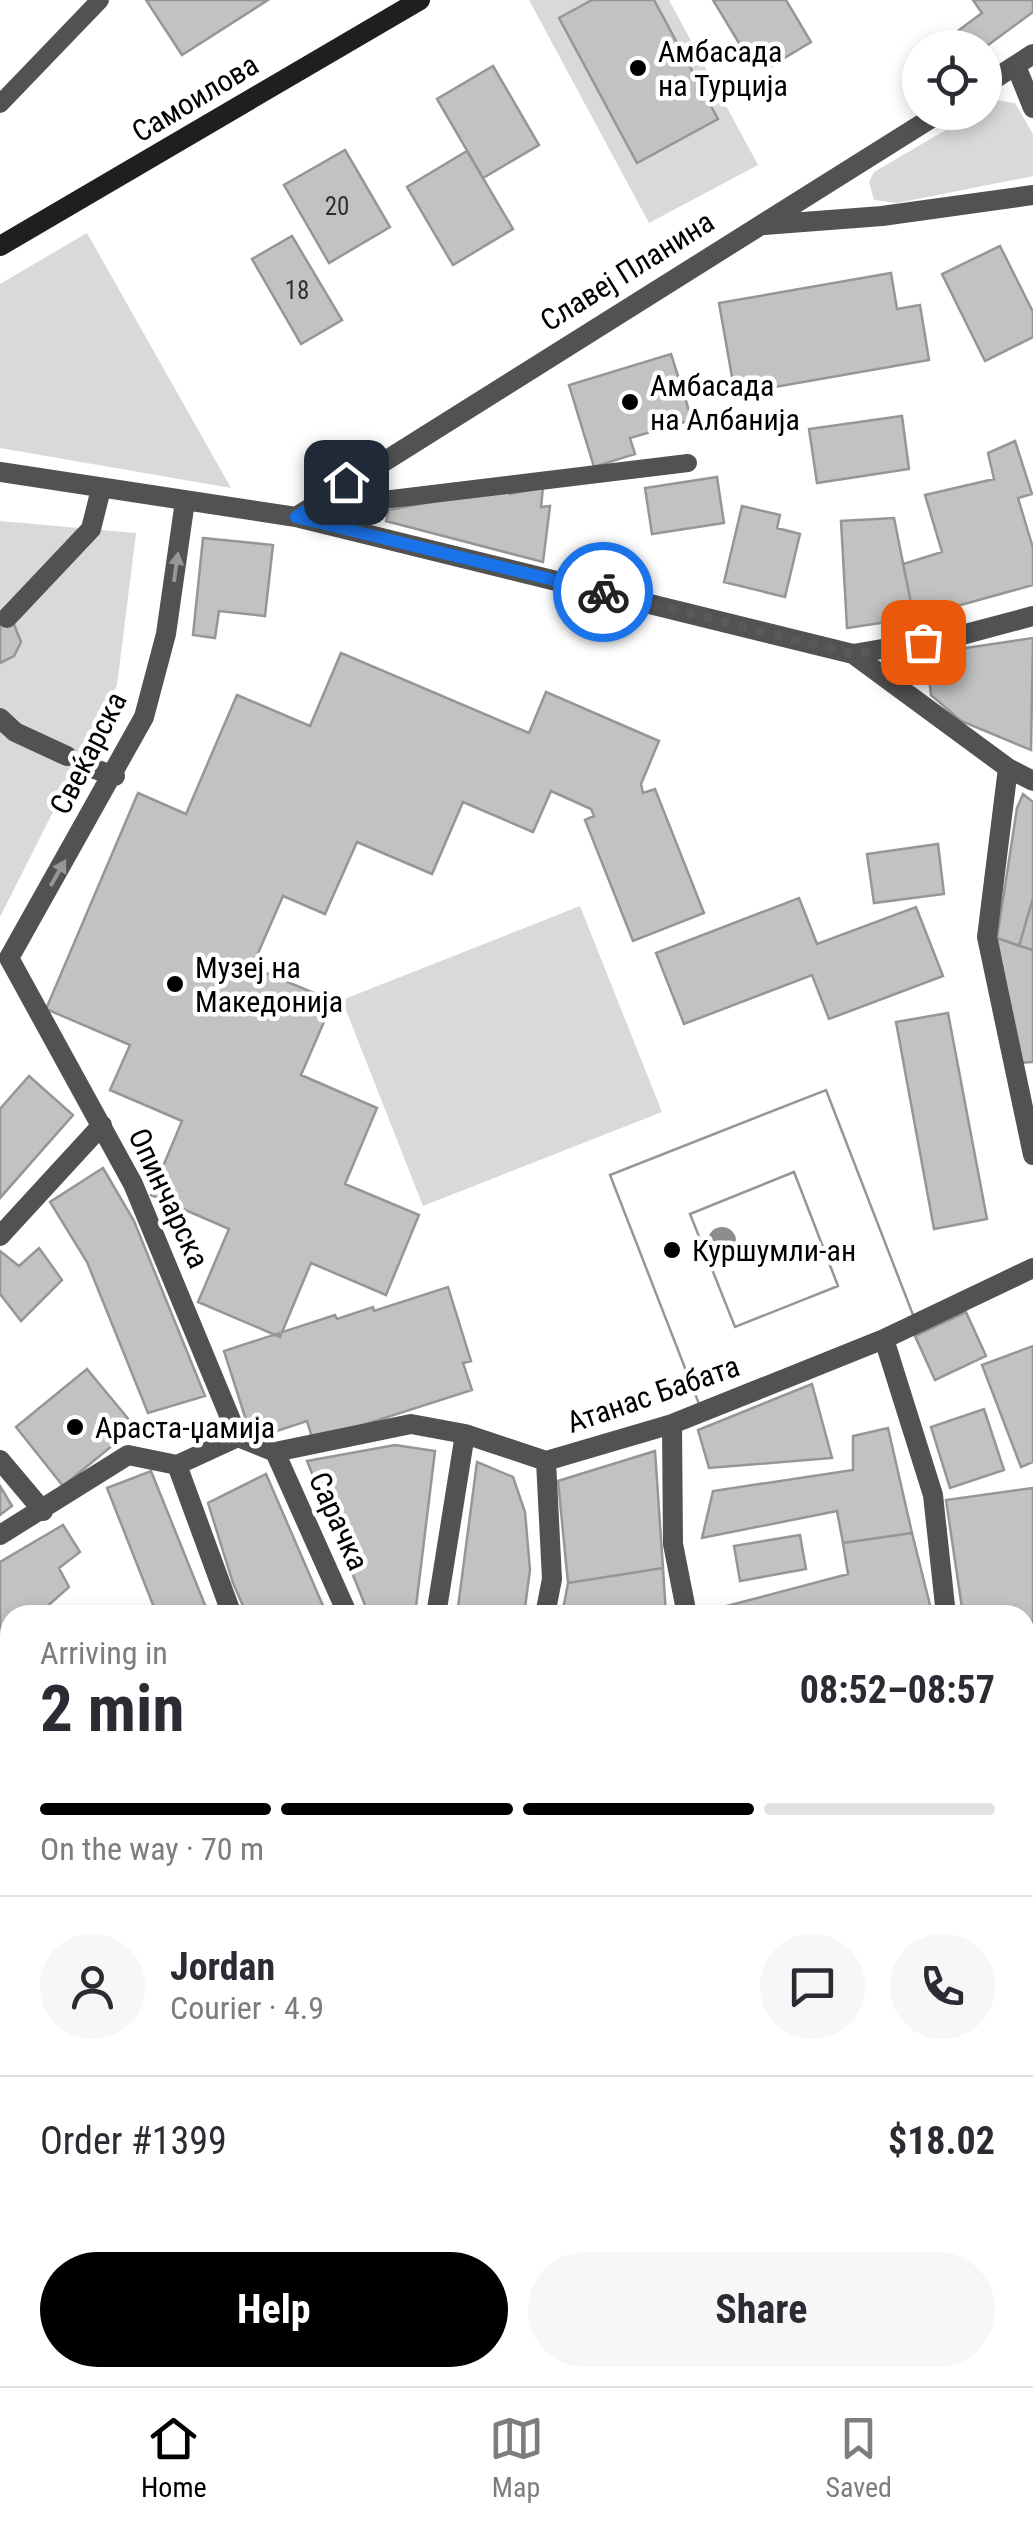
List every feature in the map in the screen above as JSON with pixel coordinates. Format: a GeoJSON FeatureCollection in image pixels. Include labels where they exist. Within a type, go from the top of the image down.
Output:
{"type":"FeatureCollection","features":[{"type":"Feature","properties":{"kind":"street","name":"Самоилова"},"geometry":{"type":"LineString","coordinates":[[0,246],[420,0]]}},
{"type":"Feature","properties":{"kind":"street"},"geometry":{"type":"LineString","coordinates":[[1002,75],[1024,60],[1033,108]]}},
{"type":"Feature","properties":{"kind":"street"},"geometry":{"type":"LineString","coordinates":[[757,226],[912,130]]}},
{"type":"Feature","properties":{"kind":"street","name":"Славеј Планина"},"geometry":{"type":"LineString","coordinates":[[296,517],[314,502],[757,226],[882,216],[1033,195]]}},
{"type":"Feature","properties":{"kind":"street"},"geometry":{"type":"LineString","coordinates":[[0,472],[296,517],[853,654],[1008,768],[1033,781]]}},
{"type":"Feature","properties":{"kind":"street"},"geometry":{"type":"LineString","coordinates":[[7,618],[92,529],[101,488]]}},
{"type":"Feature","properties":{"kind":"street","name":"Свеќарска"},"geometry":{"type":"LineString","coordinates":[[9,958],[115,776],[144,717],[159,669],[185,500]]}},
{"type":"Feature","properties":{"kind":"street"},"geometry":{"type":"LineString","coordinates":[[853,654],[958,636],[1033,616]]}},
{"type":"Feature","properties":{"kind":"street"},"geometry":{"type":"LineString","coordinates":[[0,718],[15,732],[67,756]]}},
{"type":"Feature","properties":{"kind":"street"},"geometry":{"type":"LineString","coordinates":[[89,767],[115,776]]}},
{"type":"Feature","properties":{"kind":"street"},"geometry":{"type":"LineString","coordinates":[[1008,768],[986,937],[1033,1156]]}},
{"type":"Feature","properties":{"kind":"street","name":"Опинчарска"},"geometry":{"type":"LineString","coordinates":[[9,958],[102,1126],[172,1272],[238,1438]]}},
{"type":"Feature","properties":{"kind":"street"},"geometry":{"type":"LineString","coordinates":[[0,1236],[102,1126]]}},
{"type":"Feature","properties":{"kind":"street","name":"Атанас Бабата"},"geometry":{"type":"LineString","coordinates":[[275,1452],[412,1424],[464,1434],[546,1462],[672,1424],[884,1339],[1033,1268]]}},
{"type":"Feature","properties":{"kind":"street"},"geometry":{"type":"LineString","coordinates":[[884,1339],[933,1494],[945,1605]]}},
{"type":"Feature","properties":{"kind":"street"},"geometry":{"type":"LineString","coordinates":[[672,1424],[673,1544],[686,1605]]}},
{"type":"Feature","properties":{"kind":"street"},"geometry":{"type":"LineString","coordinates":[[438,1605],[464,1434]]}},
{"type":"Feature","properties":{"kind":"street"},"geometry":{"type":"LineString","coordinates":[[0,1534],[43,1511],[128,1455],[177,1466],[238,1438],[275,1452]]}},
{"type":"Feature","properties":{"kind":"street","name":"Сарачка"},"geometry":{"type":"LineString","coordinates":[[275,1452],[344,1605]]}},
{"type":"Feature","properties":{"kind":"street"},"geometry":{"type":"LineString","coordinates":[[0,1460],[43,1511]]}},
{"type":"Feature","properties":{"kind":"street"},"geometry":{"type":"LineString","coordinates":[[546,1462],[552,1579],[547,1605]]}},
{"type":"Feature","properties":{"kind":"street"},"geometry":{"type":"LineString","coordinates":[[177,1466],[228,1605]]}},
{"type":"Feature","properties":{"kind":"lane"},"geometry":{"type":"LineString","coordinates":[[0,104],[100,0]]}},
{"type":"Feature","properties":{"kind":"lane"},"geometry":{"type":"LineString","coordinates":[[314,502],[367,502],[688,464]]}},
{"type":"Feature","properties":{"kind":"shaded area"},"geometry":{"type":"Polygon","coordinates":[[[529,0],[669,0],[758,165],[649,223],[529,0]]]}},
{"type":"Feature","properties":{"kind":"shaded area"},"geometry":{"type":"Polygon","coordinates":[[[1002,101],[1015,103],[1033,134],[1033,176],[897,203],[874,200],[869,182],[874,172],[946,130],[1002,130],[1002,101]]]}},
{"type":"Feature","properties":{"kind":"shaded area"},"geometry":{"type":"Polygon","coordinates":[[[87,233],[231,488],[0,448],[0,284],[87,233]]]}},
{"type":"Feature","properties":{"kind":"shaded area"},"geometry":{"type":"Polygon","coordinates":[[[0,521],[136,533],[117,685],[0,917],[0,521]]]}},
{"type":"Feature","properties":{"kind":"shaded area"},"geometry":{"type":"Polygon","coordinates":[[[580,906],[662,1112],[423,1206],[342,1000],[580,906]]]}},
{"type":"Feature","properties":{"kind":"building"},"geometry":{"type":"Polygon","coordinates":[[[146,0],[268,0],[182,55],[146,0]]]}},
{"type":"Feature","properties":{"kind":"building","name":"Амбасада на Турција"},"geometry":{"type":"Polygon","coordinates":[[[592,0],[654,0],[718,119],[637,163],[559,18],[592,0]]]}},
{"type":"Feature","properties":{"kind":"building"},"geometry":{"type":"Polygon","coordinates":[[[713,0],[786,0],[811,42],[771,66],[762,50],[748,58],[713,0]]]}},
{"type":"Feature","properties":{"kind":"building"},"geometry":{"type":"Polygon","coordinates":[[[973,0],[1033,0],[1033,12],[1002,35],[1002,30],[959,30],[982,13],[973,0]]]}},
{"type":"Feature","properties":{"kind":"building"},"geometry":{"type":"Polygon","coordinates":[[[493,66],[539,145],[483,178],[437,99],[493,66]]]}},
{"type":"Feature","properties":{"kind":"building"},"geometry":{"type":"Polygon","coordinates":[[[345,150],[390,227],[329,263],[284,185],[345,150]]]}},
{"type":"Feature","properties":{"kind":"building"},"geometry":{"type":"Polygon","coordinates":[[[467,151],[513,229],[453,265],[407,187],[467,151]]]}},
{"type":"Feature","properties":{"kind":"building"},"geometry":{"type":"Polygon","coordinates":[[[292,236],[342,320],[301,344],[252,259],[292,236]]]}},
{"type":"Feature","properties":{"kind":"building"},"geometry":{"type":"Polygon","coordinates":[[[1000,246],[1033,312],[1033,337],[985,361],[942,274],[1000,246]]]}},
{"type":"Feature","properties":{"kind":"building"},"geometry":{"type":"Polygon","coordinates":[[[891,273],[897,309],[920,305],[929,360],[735,394],[719,303],[891,273]]]}},
{"type":"Feature","properties":{"kind":"building","name":"Амбасада на Албанија"},"geometry":{"type":"Polygon","coordinates":[[[671,354],[692,420],[630,438],[635,454],[594,467],[569,385],[671,354]]]}},
{"type":"Feature","properties":{"kind":"building"},"geometry":{"type":"Polygon","coordinates":[[[902,416],[909,469],[817,483],[809,429],[902,416]]]}},
{"type":"Feature","properties":{"kind":"building"},"geometry":{"type":"Polygon","coordinates":[[[1015,441],[1032,494],[1018,498],[1033,548],[1033,585],[914,618],[903,564],[942,552],[925,495],[994,479],[988,453],[1015,441]]]}},
{"type":"Feature","properties":{"kind":"building"},"geometry":{"type":"Polygon","coordinates":[[[717,477],[724,523],[652,534],[645,488],[717,477]]]}},
{"type":"Feature","properties":{"kind":"building"},"geometry":{"type":"Polygon","coordinates":[[[508,487],[510,494],[543,487],[541,507],[550,506],[543,562],[386,521],[389,510],[508,487]]]}},
{"type":"Feature","properties":{"kind":"building"},"geometry":{"type":"Polygon","coordinates":[[[742,506],[780,515],[777,528],[800,534],[785,597],[724,582],[742,506]]]}},
{"type":"Feature","properties":{"kind":"building"},"geometry":{"type":"Polygon","coordinates":[[[894,518],[914,618],[847,628],[841,521],[894,518]]]}},
{"type":"Feature","properties":{"kind":"building"},"geometry":{"type":"Polygon","coordinates":[[[203,538],[273,545],[265,616],[219,611],[215,638],[193,635],[203,538]]]}},
{"type":"Feature","properties":{"kind":"building"},"geometry":{"type":"Polygon","coordinates":[[[0,616],[13,622],[21,642],[14,656],[0,663],[0,616]]]}},
{"type":"Feature","properties":{"kind":"building"},"geometry":{"type":"Polygon","coordinates":[[[1033,638],[1031,750],[961,721],[931,695],[928,669],[946,651],[1033,638]]]}},
{"type":"Feature","properties":{"kind":"building","name":"Музеј на Македонија"},"geometry":{"type":"Polygon","coordinates":[[[341,653],[529,733],[546,692],[659,741],[641,784],[643,793],[655,789],[704,913],[633,941],[585,820],[594,816],[591,809],[551,791],[533,832],[463,802],[432,874],[357,842],[325,914],[283,896],[252,967],[333,1001],[301,1075],[377,1108],[345,1184],[419,1215],[386,1295],[311,1263],[280,1337],[198,1302],[229,1229],[151,1195],[182,1121],[110,1090],[130,1045],[46,1009],[138,793],[186,814],[237,695],[310,726],[341,653]]]}},
{"type":"Feature","properties":{"kind":"building"},"geometry":{"type":"Polygon","coordinates":[[[1023,794],[1033,802],[1033,898],[1019,946],[997,938],[1017,808],[1023,794]]]}},
{"type":"Feature","properties":{"kind":"building"},"geometry":{"type":"Polygon","coordinates":[[[938,844],[944,894],[874,903],[867,854],[938,844]]]}},
{"type":"Feature","properties":{"kind":"building"},"geometry":{"type":"Polygon","coordinates":[[[799,898],[817,944],[916,907],[943,976],[829,1019],[812,975],[684,1024],[656,953],[799,898]]]}},
{"type":"Feature","properties":{"kind":"building"},"geometry":{"type":"Polygon","coordinates":[[[1033,898],[1033,950],[1019,946],[1033,898]]]}},
{"type":"Feature","properties":{"kind":"building"},"geometry":{"type":"Polygon","coordinates":[[[997,938],[1033,950],[1033,1062],[1018,1063],[997,938]]]}},
{"type":"Feature","properties":{"kind":"building"},"geometry":{"type":"Polygon","coordinates":[[[948,1013],[987,1219],[934,1229],[896,1022],[948,1013]]]}},
{"type":"Feature","properties":{"kind":"building"},"geometry":{"type":"Polygon","coordinates":[[[29,1076],[73,1115],[0,1198],[0,1109],[29,1076]]]}},
{"type":"Feature","properties":{"kind":"building","name":"Куршумли-ан"},"geometry":{"type":"Polygon","coordinates":[[[826,1090],[915,1320],[699,1404],[610,1175],[826,1090]],[[794,1172],[690,1214],[735,1327],[838,1286],[794,1172]]]}},
{"type":"Feature","properties":{"kind":"building","name":"Куршумли-ан"},"geometry":{"type":"Polygon","coordinates":[[[826,1090],[915,1320],[699,1404],[610,1175],[826,1090]],[[794,1172],[690,1214],[735,1327],[838,1286],[794,1172]]]}},
{"type":"Feature","properties":{"kind":"building"},"geometry":{"type":"Polygon","coordinates":[[[103,1168],[134,1221],[205,1396],[148,1413],[87,1262],[50,1202],[103,1168]]]}},
{"type":"Feature","properties":{"kind":"building"},"geometry":{"type":"Polygon","coordinates":[[[39,1248],[62,1280],[21,1321],[0,1294],[0,1251],[19,1266],[39,1248]]]}},
{"type":"Feature","properties":{"kind":"building"},"geometry":{"type":"Polygon","coordinates":[[[448,1287],[471,1361],[463,1363],[472,1390],[313,1441],[307,1421],[252,1439],[224,1351],[335,1315],[337,1319],[373,1307],[374,1311],[448,1287]]]}},
{"type":"Feature","properties":{"kind":"building"},"geometry":{"type":"Polygon","coordinates":[[[966,1312],[986,1356],[935,1380],[915,1336],[966,1312]]]}},
{"type":"Feature","properties":{"kind":"building"},"geometry":{"type":"Polygon","coordinates":[[[1033,1346],[1033,1462],[1021,1467],[982,1365],[1033,1346]]]}},
{"type":"Feature","properties":{"kind":"building","name":"Араста-џамија"},"geometry":{"type":"Polygon","coordinates":[[[87,1369],[135,1427],[63,1486],[16,1427],[87,1369]]]}},
{"type":"Feature","properties":{"kind":"building"},"geometry":{"type":"Polygon","coordinates":[[[812,1384],[832,1458],[709,1468],[698,1430],[812,1384]]]}},
{"type":"Feature","properties":{"kind":"building"},"geometry":{"type":"Polygon","coordinates":[[[984,1409],[1004,1470],[950,1488],[931,1427],[984,1409]]]}},
{"type":"Feature","properties":{"kind":"building"},"geometry":{"type":"Polygon","coordinates":[[[888,1428],[912,1533],[843,1543],[837,1511],[702,1538],[713,1491],[853,1470],[853,1436],[888,1428]]]}},
{"type":"Feature","properties":{"kind":"building"},"geometry":{"type":"Polygon","coordinates":[[[395,1445],[435,1451],[416,1605],[365,1605],[307,1461],[395,1445]]]}},
{"type":"Feature","properties":{"kind":"building"},"geometry":{"type":"Polygon","coordinates":[[[655,1451],[663,1568],[568,1583],[558,1481],[655,1451]]]}},
{"type":"Feature","properties":{"kind":"building"},"geometry":{"type":"Polygon","coordinates":[[[477,1462],[513,1477],[525,1512],[530,1570],[525,1605],[458,1605],[477,1462]]]}},
{"type":"Feature","properties":{"kind":"building"},"geometry":{"type":"Polygon","coordinates":[[[151,1471],[205,1605],[153,1605],[107,1488],[151,1471]]]}},
{"type":"Feature","properties":{"kind":"building"},"geometry":{"type":"Polygon","coordinates":[[[266,1474],[323,1605],[243,1605],[208,1503],[266,1474]]]}},
{"type":"Feature","properties":{"kind":"building"},"geometry":{"type":"Polygon","coordinates":[[[0,1486],[12,1506],[0,1515],[0,1486]]]}},
{"type":"Feature","properties":{"kind":"building"},"geometry":{"type":"Polygon","coordinates":[[[1033,1488],[1033,1605],[962,1605],[946,1500],[1033,1488]]]}},
{"type":"Feature","properties":{"kind":"building"},"geometry":{"type":"Polygon","coordinates":[[[63,1525],[80,1552],[59,1568],[69,1587],[49,1605],[0,1605],[0,1562],[63,1525]]]}},
{"type":"Feature","properties":{"kind":"building"},"geometry":{"type":"Polygon","coordinates":[[[912,1533],[930,1605],[731,1605],[848,1574],[843,1543],[912,1533]]]}},
{"type":"Feature","properties":{"kind":"building"},"geometry":{"type":"Polygon","coordinates":[[[800,1535],[806,1569],[740,1581],[734,1546],[800,1535]]]}},
{"type":"Feature","properties":{"kind":"building"},"geometry":{"type":"Polygon","coordinates":[[[663,1568],[665,1605],[564,1605],[568,1583],[663,1568]]]}},
{"type":"Feature","properties":{"kind":"way so far"},"geometry":{"type":"LineString","coordinates":[[603,592],[853,654],[923,642]]}},
{"type":"Feature","properties":{"kind":"place","name":"Амбасада на Турција"},"geometry":{"type":"Point","coordinates":[638,68]}},
{"type":"Feature","properties":{"kind":"place","name":"Амбасада на Албанија"},"geometry":{"type":"Point","coordinates":[630,402]}},
{"type":"Feature","properties":{"kind":"place","name":"Музеј на Македонија"},"geometry":{"type":"Point","coordinates":[175,984]}},
{"type":"Feature","properties":{"kind":"place","name":"Куршумли-ан"},"geometry":{"type":"Point","coordinates":[672,1250]}},
{"type":"Feature","properties":{"kind":"place","name":"Араста-џамија"},"geometry":{"type":"Point","coordinates":[75,1427]}},
{"type":"Feature","properties":{"kind":"route"},"geometry":{"type":"LineString","coordinates":[[346,482],[296,517],[603,592]]}}]}
